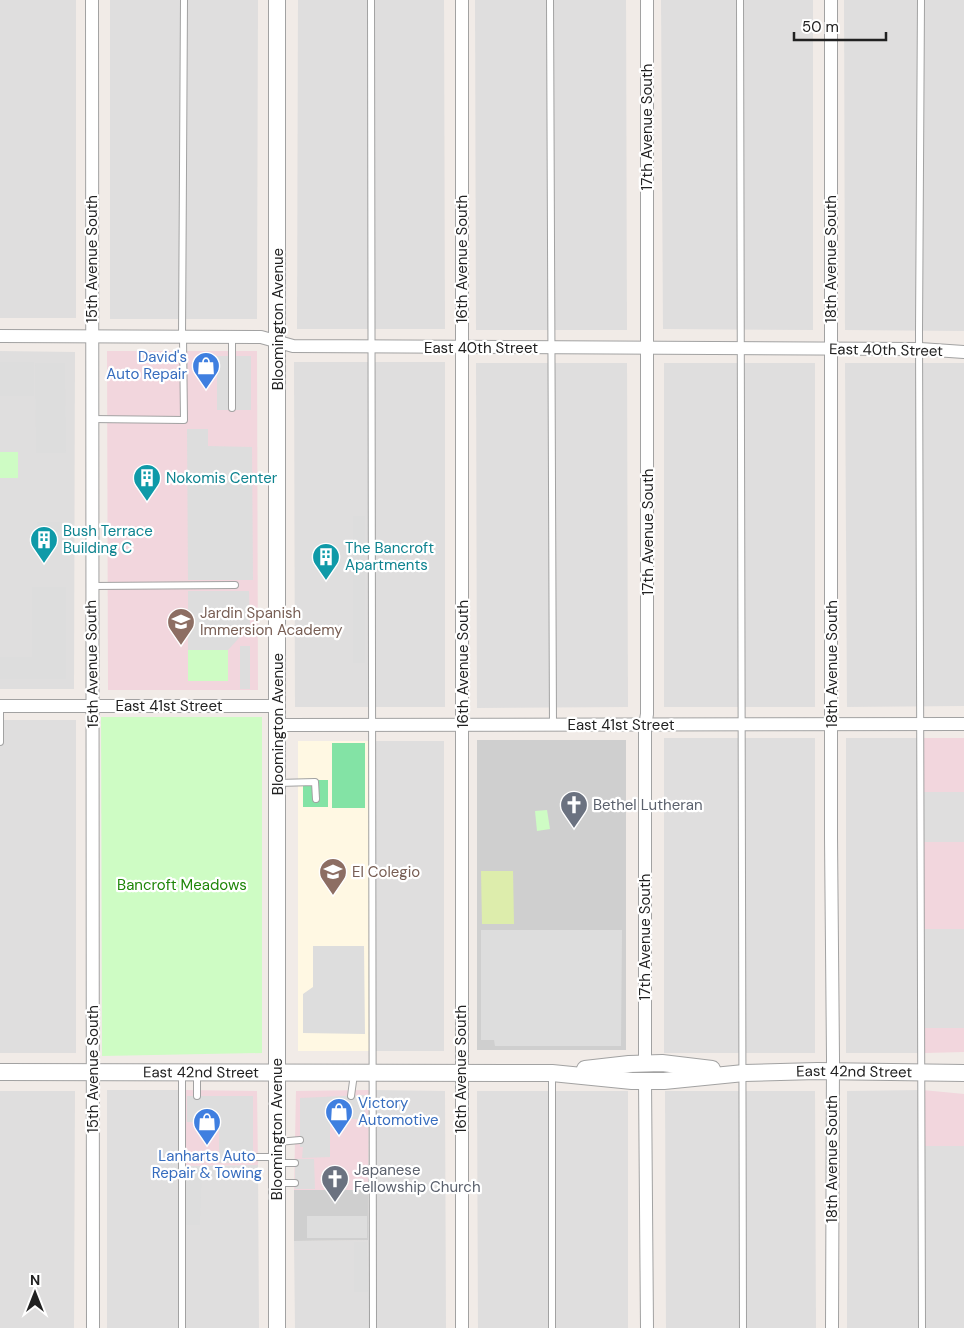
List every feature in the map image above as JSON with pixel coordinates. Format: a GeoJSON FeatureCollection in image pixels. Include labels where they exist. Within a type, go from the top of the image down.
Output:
{"type":"FeatureCollection","features":[{"type":"Feature","properties":{"kind":"street","name":"15th Avenue South"},"geometry":{"type":"LineString","coordinates":[[92,0],[92,336],[90,419],[93,707],[92,1328]]}},
{"type":"Feature","properties":{"kind":"street","name":"Bloomington Avenue"},"geometry":{"type":"LineString","coordinates":[[277,0],[277,1328]]}},
{"type":"Feature","properties":{"kind":"street","name":"16th Avenue South"},"geometry":{"type":"LineString","coordinates":[[462,0],[462,1328]]}},
{"type":"Feature","properties":{"kind":"street","name":"17th Avenue South"},"geometry":{"type":"LineString","coordinates":[[645,1064],[645,726],[648,714],[647,0]]}},
{"type":"Feature","properties":{"kind":"street","name":"18th Avenue South"},"geometry":{"type":"LineString","coordinates":[[831,0],[832,1328]]}},
{"type":"Feature","properties":{"kind":"street","name":"East 40th Street"},"geometry":{"type":"LineString","coordinates":[[0,336],[262,337],[293,346],[831,348],[920,349],[964,352]]}},
{"type":"Feature","properties":{"kind":"street","name":"East 41st Street"},"geometry":{"type":"LineString","coordinates":[[0,706],[278,706]]}},
{"type":"Feature","properties":{"kind":"street","name":"East 41st Street"},"geometry":{"type":"LineString","coordinates":[[278,725],[645,726],[964,724]]}},
{"type":"Feature","properties":{"kind":"street","name":"East 42nd Street"},"geometry":{"type":"LineString","coordinates":[[552,1073],[629,1064],[662,1063],[744,1073]]}},
{"type":"Feature","properties":{"kind":"street","name":"East 42nd Street"},"geometry":{"type":"LineString","coordinates":[[0,1072],[189,1074],[552,1073],[645,1081],[744,1073],[964,1073]]}},
{"type":"Feature","properties":{"kind":"street"},"geometry":{"type":"LineString","coordinates":[[645,1081],[647,1328]]}},
{"type":"Feature","properties":{"kind":"lane"},"geometry":{"type":"LineString","coordinates":[[90,419],[184,420],[184,0]]}},
{"type":"Feature","properties":{"kind":"lane"},"geometry":{"type":"LineString","coordinates":[[371,0],[373,1328]]}},
{"type":"Feature","properties":{"kind":"lane"},"geometry":{"type":"LineString","coordinates":[[550,0],[553,726]]}},
{"type":"Feature","properties":{"kind":"lane"},"geometry":{"type":"LineString","coordinates":[[740,0],[744,1073],[743,1328]]}},
{"type":"Feature","properties":{"kind":"lane"},"geometry":{"type":"LineString","coordinates":[[921,0],[922,1328]]}},
{"type":"Feature","properties":{"kind":"lane"},"geometry":{"type":"LineString","coordinates":[[232,337],[232,408]]}},
{"type":"Feature","properties":{"kind":"lane"},"geometry":{"type":"LineString","coordinates":[[91,586],[235,585]]}},
{"type":"Feature","properties":{"kind":"lane"},"geometry":{"type":"LineString","coordinates":[[0,706],[0,742]]}},
{"type":"Feature","properties":{"kind":"lane"},"geometry":{"type":"LineString","coordinates":[[278,783],[316,782],[316,799]]}},
{"type":"Feature","properties":{"kind":"lane"},"geometry":{"type":"LineString","coordinates":[[552,1073],[552,1328]]}},
{"type":"Feature","properties":{"kind":"lane"},"geometry":{"type":"LineString","coordinates":[[189,1074],[197,1096]]}},
{"type":"Feature","properties":{"kind":"lane"},"geometry":{"type":"LineString","coordinates":[[182,1328],[189,1074]]}},
{"type":"Feature","properties":{"kind":"lane"},"geometry":{"type":"LineString","coordinates":[[351,1096],[354,1074]]}},
{"type":"Feature","properties":{"kind":"lane"},"geometry":{"type":"LineString","coordinates":[[252,1157],[277,1154],[300,1140]]}},
{"type":"Feature","properties":{"kind":"lane"},"geometry":{"type":"LineString","coordinates":[[277,1154],[295,1163]]}},
{"type":"Feature","properties":{"kind":"lane"},"geometry":{"type":"LineString","coordinates":[[277,1183],[295,1183]]}},
{"type":"Feature","properties":{"kind":"shaded area"},"geometry":{"type":"Polygon","coordinates":[[[0,0],[76,0],[76,318],[0,318],[0,0]]]}},
{"type":"Feature","properties":{"kind":"shaded area"},"geometry":{"type":"Polygon","coordinates":[[[110,0],[258,0],[257,319],[110,319],[110,0]]]}},
{"type":"Feature","properties":{"kind":"shaded area"},"geometry":{"type":"Polygon","coordinates":[[[298,0],[444,0],[445,329],[297,329],[298,0]]]}},
{"type":"Feature","properties":{"kind":"shaded area"},"geometry":{"type":"Polygon","coordinates":[[[475,0],[626,0],[627,330],[476,330],[475,0]]]}},
{"type":"Feature","properties":{"kind":"shaded area"},"geometry":{"type":"Polygon","coordinates":[[[661,0],[813,0],[813,330],[663,329],[661,0]]]}},
{"type":"Feature","properties":{"kind":"shaded area"},"geometry":{"type":"Polygon","coordinates":[[[844,0],[964,0],[964,331],[845,330],[844,0]]]}},
{"type":"Feature","properties":{"kind":"shaded area"},"geometry":{"type":"Polygon","coordinates":[[[0,351],[75,352],[74,689],[0,689],[0,351]]]}},
{"type":"Feature","properties":{"kind":"shaded area"},"geometry":{"type":"Polygon","coordinates":[[[107,351],[257,351],[258,690],[108,690],[107,351]]]}},
{"type":"Feature","properties":{"kind":"shaded area"},"geometry":{"type":"Polygon","coordinates":[[[217,356],[251,356],[251,410],[217,410],[217,356]]]}},
{"type":"Feature","properties":{"kind":"shaded area"},"geometry":{"type":"Polygon","coordinates":[[[0,362],[34,362],[34,396],[0,396],[0,362]]]}},
{"type":"Feature","properties":{"kind":"shaded area"},"geometry":{"type":"Polygon","coordinates":[[[294,362],[445,362],[445,707],[295,707],[294,362]]]}},
{"type":"Feature","properties":{"kind":"shaded area"},"geometry":{"type":"Polygon","coordinates":[[[35,363],[65,363],[66,453],[36,453],[35,363]]]}},
{"type":"Feature","properties":{"kind":"shaded area"},"geometry":{"type":"Polygon","coordinates":[[[476,363],[627,363],[628,707],[477,708],[476,363]]]}},
{"type":"Feature","properties":{"kind":"shaded area"},"geometry":{"type":"Polygon","coordinates":[[[664,363],[815,363],[815,707],[664,707],[664,363]]]}},
{"type":"Feature","properties":{"kind":"shaded area"},"geometry":{"type":"Polygon","coordinates":[[[845,363],[964,363],[964,706],[847,707],[845,363]]]}},
{"type":"Feature","properties":{"kind":"shaded area"},"geometry":{"type":"Polygon","coordinates":[[[187,429],[208,429],[208,446],[252,447],[253,580],[188,580],[187,429]]]}},
{"type":"Feature","properties":{"kind":"shaded area"},"geometry":{"type":"Polygon","coordinates":[[[353,516],[365,516],[365,663],[353,663],[353,516]]]}},
{"type":"Feature","properties":{"kind":"shaded area"},"geometry":{"type":"Polygon","coordinates":[[[37,522],[62,522],[63,532],[37,532],[37,522]]]}},
{"type":"Feature","properties":{"kind":"shaded area"},"geometry":{"type":"Polygon","coordinates":[[[32,587],[66,587],[66,679],[0,679],[0,657],[32,657],[32,587]]]}},
{"type":"Feature","properties":{"kind":"shaded area"},"geometry":{"type":"Polygon","coordinates":[[[188,591],[249,591],[250,626],[228,650],[188,650],[188,591]]]}},
{"type":"Feature","properties":{"kind":"shaded area"},"geometry":{"type":"Polygon","coordinates":[[[240,646],[250,646],[250,689],[240,689],[240,646]]]}},
{"type":"Feature","properties":{"kind":"shaded area"},"geometry":{"type":"Polygon","coordinates":[[[0,720],[76,720],[76,1053],[0,1053],[0,720]]]}},
{"type":"Feature","properties":{"kind":"shaded area"},"geometry":{"type":"Polygon","coordinates":[[[664,738],[815,738],[815,1053],[664,1053],[664,738]]]}},
{"type":"Feature","properties":{"kind":"shaded area"},"geometry":{"type":"Polygon","coordinates":[[[846,738],[924,738],[924,792],[964,792],[964,842],[924,842],[924,929],[964,929],[964,1028],[925,1028],[925,1053],[846,1053],[846,738]]]}},
{"type":"Feature","properties":{"kind":"shaded area"},"geometry":{"type":"Polygon","coordinates":[[[924,738],[964,738],[964,792],[924,792],[924,738]]]}},
{"type":"Feature","properties":{"kind":"shaded area"},"geometry":{"type":"Polygon","coordinates":[[[477,740],[626,740],[626,1050],[477,1050],[477,740]]]}},
{"type":"Feature","properties":{"kind":"shaded area","name":"El Colegio"},"geometry":{"type":"Polygon","coordinates":[[[298,741],[369,741],[369,1051],[298,1051],[298,741]]]}},
{"type":"Feature","properties":{"kind":"shaded area"},"geometry":{"type":"Polygon","coordinates":[[[369,741],[444,741],[444,1051],[369,1051],[369,741]]]}},
{"type":"Feature","properties":{"kind":"shaded area"},"geometry":{"type":"Polygon","coordinates":[[[923,842],[964,842],[964,929],[923,929],[923,842]]]}},
{"type":"Feature","properties":{"kind":"shaded area"},"geometry":{"type":"Polygon","coordinates":[[[481,930],[622,930],[621,1046],[495,1046],[494,1040],[481,1040],[481,930]]]}},
{"type":"Feature","properties":{"kind":"shaded area"},"geometry":{"type":"Polygon","coordinates":[[[313,946],[364,946],[365,1034],[303,1033],[303,994],[313,987],[313,946]]]}},
{"type":"Feature","properties":{"kind":"shaded area"},"geometry":{"type":"Polygon","coordinates":[[[925,1028],[964,1028],[964,1052],[925,1053],[925,1028]]]}},
{"type":"Feature","properties":{"kind":"shaded area"},"geometry":{"type":"Polygon","coordinates":[[[107,1090],[184,1090],[183,1166],[258,1165],[259,1328],[107,1328],[107,1090]]]}},
{"type":"Feature","properties":{"kind":"shaded area"},"geometry":{"type":"Polygon","coordinates":[[[184,1090],[257,1091],[258,1165],[183,1166],[184,1090]]]}},
{"type":"Feature","properties":{"kind":"shaded area"},"geometry":{"type":"Polygon","coordinates":[[[369,1090],[445,1091],[446,1328],[295,1328],[294,1241],[368,1240],[369,1090]]]}},
{"type":"Feature","properties":{"kind":"shaded area"},"geometry":{"type":"Polygon","coordinates":[[[369,1090],[368,1190],[294,1190],[296,1091],[369,1090]]]}},
{"type":"Feature","properties":{"kind":"shaded area"},"geometry":{"type":"Polygon","coordinates":[[[922,1090],[923,1146],[964,1146],[964,1328],[847,1328],[847,1091],[922,1090]]]}},
{"type":"Feature","properties":{"kind":"shaded area"},"geometry":{"type":"Polygon","coordinates":[[[922,1090],[964,1094],[964,1146],[923,1146],[922,1090]]]}},
{"type":"Feature","properties":{"kind":"shaded area"},"geometry":{"type":"Polygon","coordinates":[[[0,1091],[75,1091],[74,1328],[0,1328],[0,1091]]]}},
{"type":"Feature","properties":{"kind":"shaded area"},"geometry":{"type":"Polygon","coordinates":[[[477,1091],[628,1091],[628,1328],[478,1328],[477,1091]]]}},
{"type":"Feature","properties":{"kind":"shaded area"},"geometry":{"type":"Polygon","coordinates":[[[665,1091],[815,1091],[816,1328],[666,1328],[665,1091]]]}},
{"type":"Feature","properties":{"kind":"shaded area"},"geometry":{"type":"Polygon","coordinates":[[[364,1095],[365,1119],[330,1119],[330,1157],[302,1158],[303,1147],[300,1147],[300,1098],[364,1095]]]}},
{"type":"Feature","properties":{"kind":"shaded area"},"geometry":{"type":"Polygon","coordinates":[[[187,1096],[253,1096],[253,1163],[219,1163],[219,1123],[187,1122],[187,1096]]]}},
{"type":"Feature","properties":{"kind":"shaded area"},"geometry":{"type":"Polygon","coordinates":[[[295,1159],[314,1159],[315,1189],[295,1189],[295,1159]]]}},
{"type":"Feature","properties":{"kind":"shaded area"},"geometry":{"type":"Polygon","coordinates":[[[185,1168],[202,1168],[200,1225],[185,1225],[185,1168]]]}},
{"type":"Feature","properties":{"kind":"shaded area"},"geometry":{"type":"Polygon","coordinates":[[[294,1190],[368,1190],[368,1240],[294,1241],[294,1190]]]}},
{"type":"Feature","properties":{"kind":"shaded area"},"geometry":{"type":"Polygon","coordinates":[[[307,1216],[367,1216],[367,1238],[307,1238],[307,1216]]]}},
{"type":"Feature","properties":{"kind":"shaded area"},"geometry":{"type":"Polygon","coordinates":[[[354,1242],[367,1242],[368,1292],[354,1292],[354,1242]]]}},
{"type":"Feature","properties":{"kind":"green space"},"geometry":{"type":"Polygon","coordinates":[[[0,452],[18,452],[18,478],[0,478],[0,452]]]}},
{"type":"Feature","properties":{"kind":"green space"},"geometry":{"type":"Polygon","coordinates":[[[188,650],[228,650],[228,681],[188,681],[188,650]]]}},
{"type":"Feature","properties":{"kind":"green space","name":"Bancroft Meadows"},"geometry":{"type":"Polygon","coordinates":[[[101,717],[262,717],[262,1053],[102,1056],[101,717]]]}},
{"type":"Feature","properties":{"kind":"green space"},"geometry":{"type":"Polygon","coordinates":[[[332,743],[365,743],[365,808],[332,808],[332,743]]]}},
{"type":"Feature","properties":{"kind":"green space"},"geometry":{"type":"Polygon","coordinates":[[[303,780],[328,780],[328,807],[303,807],[303,780]]]}},
{"type":"Feature","properties":{"kind":"green space"},"geometry":{"type":"Polygon","coordinates":[[[547,810],[550,829],[537,831],[535,811],[547,810]]]}},
{"type":"Feature","properties":{"kind":"green space"},"geometry":{"type":"Polygon","coordinates":[[[481,871],[513,871],[514,924],[482,924],[481,871]]]}},
{"type":"Feature","properties":{"kind":"place","name":"David's Auto Repair"},"geometry":{"type":"Point","coordinates":[206,390]}},
{"type":"Feature","properties":{"kind":"place","name":"Nokomis Center"},"geometry":{"type":"Point","coordinates":[147,502]}},
{"type":"Feature","properties":{"kind":"place","name":"Bush Terrace Building C"},"geometry":{"type":"Point","coordinates":[44,564]}},
{"type":"Feature","properties":{"kind":"place","name":"The Bancroft Apartments"},"geometry":{"type":"Point","coordinates":[326,581]}},
{"type":"Feature","properties":{"kind":"place","name":"Jardin Spanish Immersion Academy"},"geometry":{"type":"Point","coordinates":[181,646]}},
{"type":"Feature","properties":{"kind":"place","name":"Bethel Lutheran"},"geometry":{"type":"Point","coordinates":[574,829]}},
{"type":"Feature","properties":{"kind":"place","name":"El Colegio"},"geometry":{"type":"Point","coordinates":[333,896]}},
{"type":"Feature","properties":{"kind":"place","name":"Victory Automotive"},"geometry":{"type":"Point","coordinates":[339,1136]}},
{"type":"Feature","properties":{"kind":"place","name":"Lanharts Auto Repair & Towing"},"geometry":{"type":"Point","coordinates":[207,1146]}},
{"type":"Feature","properties":{"kind":"place","name":"Japanese Fellowship Church"},"geometry":{"type":"Point","coordinates":[335,1203]}}]}
